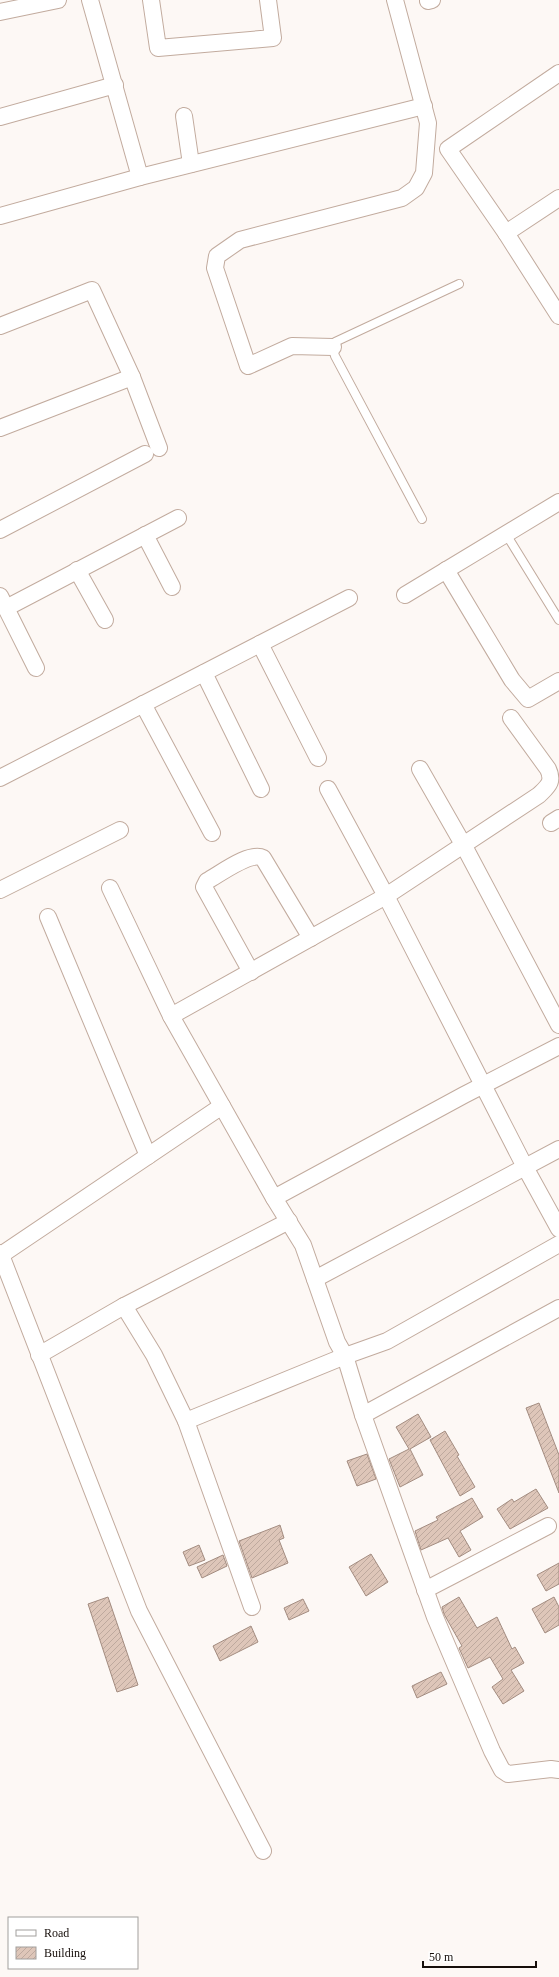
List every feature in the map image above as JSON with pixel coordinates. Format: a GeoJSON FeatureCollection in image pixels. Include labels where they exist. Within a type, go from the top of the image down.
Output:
{"type":"FeatureCollection","features":[{"type":"Feature","properties":{"kind":"street"},"geometry":{"type":"LineString","coordinates":[[0,12],[58,0]]}},
{"type":"Feature","properties":{"kind":"street"},"geometry":{"type":"LineString","coordinates":[[90,0],[140,177]]}},
{"type":"Feature","properties":{"kind":"street"},"geometry":{"type":"LineString","coordinates":[[151,0],[158,48],[273,38],[268,0]]}},
{"type":"Feature","properties":{"kind":"street"},"geometry":{"type":"LineString","coordinates":[[333,347],[292,346],[248,366],[216,268],[217,256],[240,240],[402,198],[416,188],[424,173],[428,123],[395,0]]}},
{"type":"Feature","properties":{"kind":"street"},"geometry":{"type":"LineString","coordinates":[[559,73],[448,149],[506,233],[559,316]]}},
{"type":"Feature","properties":{"kind":"street"},"geometry":{"type":"LineString","coordinates":[[0,117],[115,85]]}},
{"type":"Feature","properties":{"kind":"street"},"geometry":{"type":"LineString","coordinates":[[0,216],[140,177],[424,106]]}},
{"type":"Feature","properties":{"kind":"street"},"geometry":{"type":"LineString","coordinates":[[184,116],[191,164]]}},
{"type":"Feature","properties":{"kind":"street"},"geometry":{"type":"LineString","coordinates":[[506,233],[559,198]]}},
{"type":"Feature","properties":{"kind":"street"},"geometry":{"type":"LineString","coordinates":[[0,326],[92,290],[132,377],[152,451],[0,530]]}},
{"type":"Feature","properties":{"kind":"street"},"geometry":{"type":"LineString","coordinates":[[0,428],[132,377]]}},
{"type":"Feature","properties":{"kind":"street"},"geometry":{"type":"LineString","coordinates":[[405,595],[559,502]]}},
{"type":"Feature","properties":{"kind":"street"},"geometry":{"type":"LineString","coordinates":[[36,668],[3,602],[77,570],[178,518]]}},
{"type":"Feature","properties":{"kind":"street"},"geometry":{"type":"LineString","coordinates":[[145,535],[172,587]]}},
{"type":"Feature","properties":{"kind":"street"},"geometry":{"type":"LineString","coordinates":[[77,570],[104,620]]}},
{"type":"Feature","properties":{"kind":"street"},"geometry":{"type":"LineString","coordinates":[[446,570],[512,680],[528,699],[559,681]]}},
{"type":"Feature","properties":{"kind":"street"},"geometry":{"type":"LineString","coordinates":[[0,778],[349,598]]}},
{"type":"Feature","properties":{"kind":"street"},"geometry":{"type":"LineString","coordinates":[[260,644],[318,758]]}},
{"type":"Feature","properties":{"kind":"street"},"geometry":{"type":"LineString","coordinates":[[204,673],[261,789]]}},
{"type":"Feature","properties":{"kind":"street"},"geometry":{"type":"LineString","coordinates":[[143,704],[212,833]]}},
{"type":"Feature","properties":{"kind":"street"},"geometry":{"type":"LineString","coordinates":[[172,1016],[386,896],[464,846],[539,795],[550,784],[551,777],[548,769],[511,718]]}},
{"type":"Feature","properties":{"kind":"street"},"geometry":{"type":"LineString","coordinates":[[420,769],[464,846],[559,1025]]}},
{"type":"Feature","properties":{"kind":"street"},"geometry":{"type":"LineString","coordinates":[[328,789],[386,896],[525,1167],[556,1219]]}},
{"type":"Feature","properties":{"kind":"street"},"geometry":{"type":"LineString","coordinates":[[0,890],[120,830]]}},
{"type":"Feature","properties":{"kind":"street"},"geometry":{"type":"LineString","coordinates":[[251,972],[204,887],[208,881],[235,865],[253,856],[263,858],[311,938]]}},
{"type":"Feature","properties":{"kind":"street"},"geometry":{"type":"LineString","coordinates":[[110,888],[172,1016],[274,1198],[303,1245],[337,1342],[344,1356],[363,1415],[425,1590],[492,1751],[502,1770],[508,1774],[551,1769],[559,1770]]}},
{"type":"Feature","properties":{"kind":"street"},"geometry":{"type":"LineString","coordinates":[[48,916],[148,1156]]}},
{"type":"Feature","properties":{"kind":"street"},"geometry":{"type":"LineString","coordinates":[[274,1198],[464,1095],[559,1046]]}},
{"type":"Feature","properties":{"kind":"street"},"geometry":{"type":"LineString","coordinates":[[222,1106],[1,1254],[139,1611],[264,1851]]}},
{"type":"Feature","properties":{"kind":"street"},"geometry":{"type":"LineString","coordinates":[[315,1279],[559,1149]]}},
{"type":"Feature","properties":{"kind":"street"},"geometry":{"type":"LineString","coordinates":[[39,1355],[124,1306],[289,1221]]}},
{"type":"Feature","properties":{"kind":"street"},"geometry":{"type":"LineString","coordinates":[[186,1421],[344,1356],[386,1341],[559,1244]]}},
{"type":"Feature","properties":{"kind":"street"},"geometry":{"type":"LineString","coordinates":[[124,1306],[154,1355],[186,1421],[252,1607]]}},
{"type":"Feature","properties":{"kind":"street"},"geometry":{"type":"LineString","coordinates":[[363,1415],[559,1308]]}},
{"type":"Feature","properties":{"kind":"street"},"geometry":{"type":"LineString","coordinates":[[425,1590],[548,1526]]}},
{"type":"Feature","properties":{"kind":"lane"},"geometry":{"type":"LineString","coordinates":[[422,519],[335,356],[333,347],[335,342],[459,284]]}},
{"type":"Feature","properties":{"kind":"lane"},"geometry":{"type":"LineString","coordinates":[[506,534],[559,620]]}},
{"type":"Feature","properties":{"kind":"building"},"geometry":{"type":"Polygon","coordinates":[[[539,1403],[559,1455],[559,1493],[526,1408],[539,1403]]]}},
{"type":"Feature","properties":{"kind":"building"},"geometry":{"type":"Polygon","coordinates":[[[418,1414],[431,1437],[410,1449],[423,1475],[400,1487],[389,1459],[409,1449],[396,1427],[418,1414]]]}},
{"type":"Feature","properties":{"kind":"building"},"geometry":{"type":"Polygon","coordinates":[[[445,1431],[459,1455],[457,1456],[475,1487],[460,1496],[430,1440],[445,1431]]]}},
{"type":"Feature","properties":{"kind":"building"},"geometry":{"type":"Polygon","coordinates":[[[367,1454],[376,1479],[357,1486],[347,1461],[367,1454]]]}},
{"type":"Feature","properties":{"kind":"building"},"geometry":{"type":"Polygon","coordinates":[[[536,1489],[548,1508],[510,1529],[497,1509],[512,1499],[514,1502],[536,1489]]]}},
{"type":"Feature","properties":{"kind":"building"},"geometry":{"type":"Polygon","coordinates":[[[472,1498],[483,1517],[460,1531],[471,1550],[459,1557],[448,1538],[421,1550],[415,1531],[438,1520],[436,1517],[472,1498]]]}},
{"type":"Feature","properties":{"kind":"building"},"geometry":{"type":"Polygon","coordinates":[[[280,1525],[284,1538],[279,1540],[288,1563],[252,1578],[239,1541],[280,1525]]]}},
{"type":"Feature","properties":{"kind":"building"},"geometry":{"type":"Polygon","coordinates":[[[199,1545],[205,1560],[189,1566],[183,1552],[199,1545]]]}},
{"type":"Feature","properties":{"kind":"building"},"geometry":{"type":"Polygon","coordinates":[[[371,1554],[388,1582],[366,1596],[349,1567],[371,1554]]]}},
{"type":"Feature","properties":{"kind":"building"},"geometry":{"type":"Polygon","coordinates":[[[223,1555],[227,1566],[202,1578],[197,1567],[223,1555]]]}},
{"type":"Feature","properties":{"kind":"building"},"geometry":{"type":"Polygon","coordinates":[[[559,1563],[559,1584],[546,1591],[537,1575],[559,1563]]]}},
{"type":"Feature","properties":{"kind":"building"},"geometry":{"type":"Polygon","coordinates":[[[108,1597],[138,1685],[117,1692],[88,1604],[108,1597]]]}},
{"type":"Feature","properties":{"kind":"building"},"geometry":{"type":"Polygon","coordinates":[[[459,1597],[477,1628],[497,1617],[512,1649],[515,1647],[524,1663],[511,1670],[524,1691],[503,1704],[492,1687],[503,1679],[490,1657],[468,1668],[459,1648],[462,1646],[444,1614],[442,1607],[459,1597]]]}},
{"type":"Feature","properties":{"kind":"building"},"geometry":{"type":"Polygon","coordinates":[[[554,1597],[559,1607],[559,1625],[545,1633],[532,1609],[554,1597]]]}},
{"type":"Feature","properties":{"kind":"building"},"geometry":{"type":"Polygon","coordinates":[[[303,1599],[309,1611],[289,1620],[284,1608],[303,1599]]]}},
{"type":"Feature","properties":{"kind":"building"},"geometry":{"type":"Polygon","coordinates":[[[251,1626],[258,1642],[220,1661],[213,1646],[251,1626]]]}},
{"type":"Feature","properties":{"kind":"building"},"geometry":{"type":"Polygon","coordinates":[[[441,1672],[447,1684],[417,1698],[412,1686],[441,1672]]]}}]}
